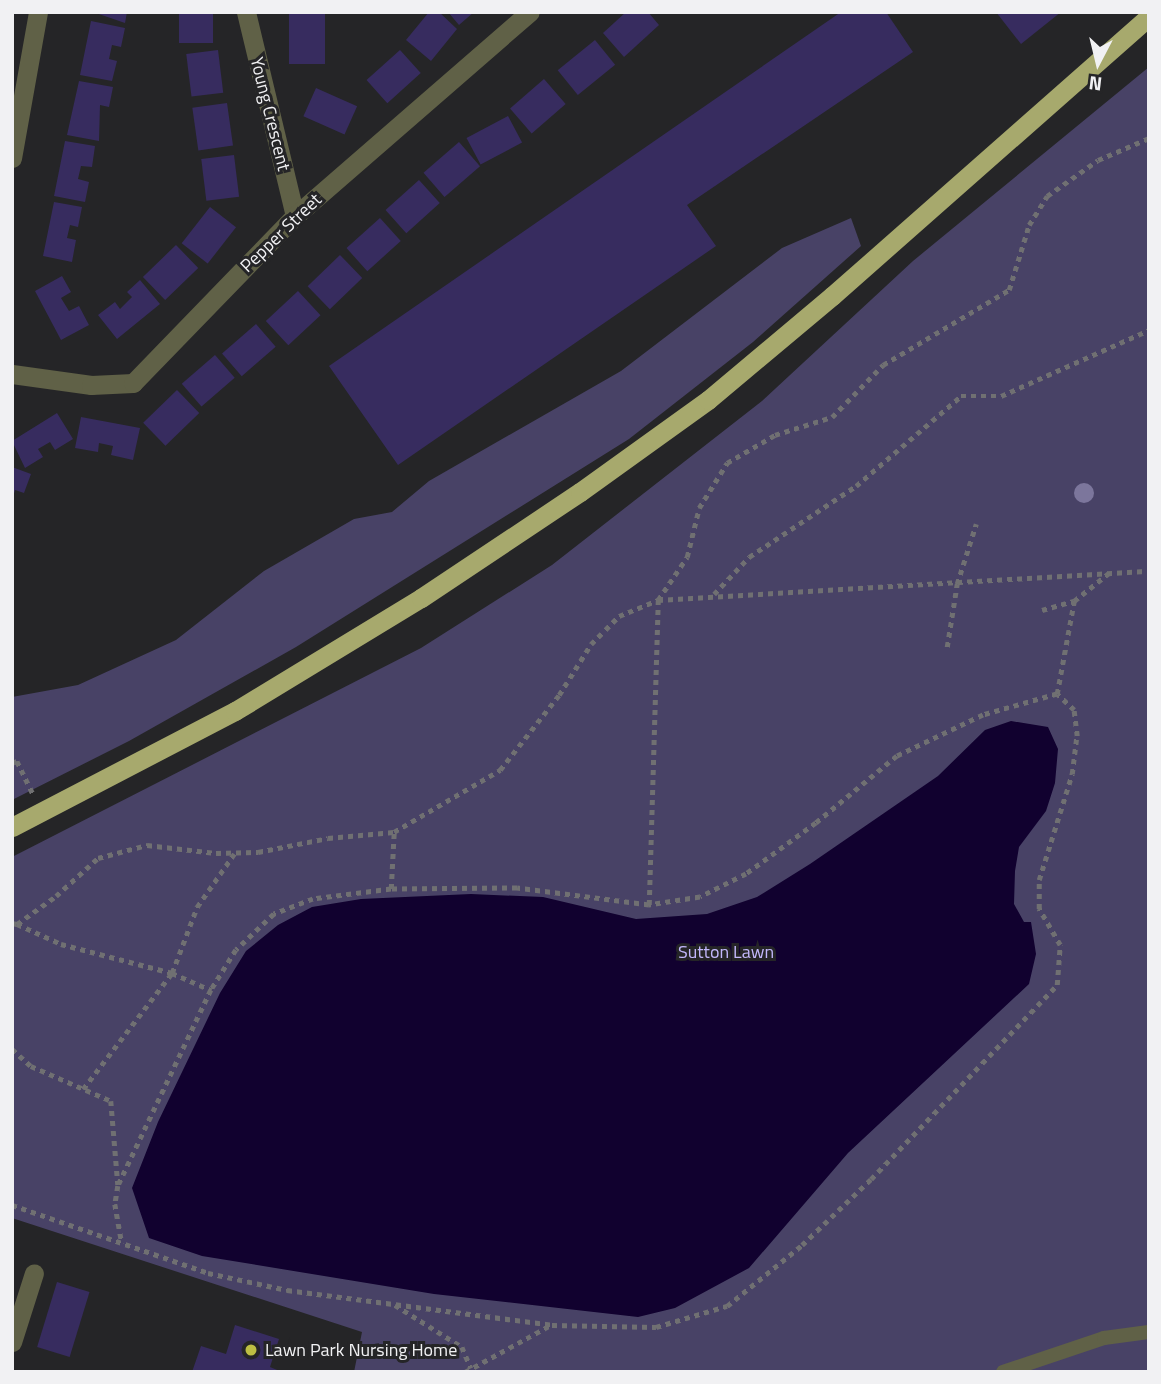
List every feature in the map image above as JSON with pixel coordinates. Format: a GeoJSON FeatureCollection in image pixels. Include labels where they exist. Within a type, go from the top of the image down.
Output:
{"type":"FeatureCollection","features":[{"type":"Feature","properties":{"kind":"highway"},"geometry":{"type":"LineString","coordinates":[[12,827],[235,711],[421,598],[580,492],[708,400],[1149,17]]}},
{"type":"Feature","properties":{"kind":"street"},"geometry":{"type":"LineString","coordinates":[[12,158],[22,41],[38,12]]}},
{"type":"Feature","properties":{"kind":"street","name":"Young Crescent"},"geometry":{"type":"LineString","coordinates":[[246,12],[295,216]]}},
{"type":"Feature","properties":{"kind":"street","name":"Pepper Street"},"geometry":{"type":"LineString","coordinates":[[12,374],[91,386],[133,383],[295,216],[530,12]]}},
{"type":"Feature","properties":{"kind":"street"},"geometry":{"type":"LineString","coordinates":[[12,1342],[34,1273]]}},
{"type":"Feature","properties":{"kind":"lane"},"geometry":{"type":"LineString","coordinates":[[1003,1372],[1104,1338],[1149,1332]]}},
{"type":"Feature","properties":{"kind":"path"},"geometry":{"type":"LineString","coordinates":[[649,905],[658,600],[687,557],[699,508],[727,463],[775,435],[832,417],[883,365],[1009,290],[1029,225],[1046,197],[1098,160],[1149,138]]}},
{"type":"Feature","properties":{"kind":"path"},"geometry":{"type":"LineString","coordinates":[[714,595],[749,557],[856,486],[961,396],[1001,396],[1149,330]]}},
{"type":"Feature","properties":{"kind":"path"},"geometry":{"type":"LineString","coordinates":[[947,647],[957,584],[976,524]]}},
{"type":"Feature","properties":{"kind":"path"},"geometry":{"type":"LineString","coordinates":[[211,990],[172,972],[61,944],[15,923],[99,858],[146,845],[234,853],[394,832],[500,770],[559,695],[592,644],[619,617],[658,600],[1149,571]]}},
{"type":"Feature","properties":{"kind":"path"},"geometry":{"type":"LineString","coordinates":[[1042,610],[1074,601],[1110,572]]}},
{"type":"Feature","properties":{"kind":"path"},"geometry":{"type":"LineString","coordinates":[[1057,694],[1074,601]]}},
{"type":"Feature","properties":{"kind":"path"},"geometry":{"type":"LineString","coordinates":[[118,1186],[211,990],[236,950],[274,914],[313,899],[391,889],[517,888],[649,905],[700,897],[746,874],[816,823],[897,756],[983,715],[1057,694]]}},
{"type":"Feature","properties":{"kind":"path"},"geometry":{"type":"LineString","coordinates":[[12,1205],[208,1273],[287,1290],[552,1325],[656,1327],[727,1306],[802,1245],[871,1179],[1057,985],[1059,945],[1039,909],[1039,880],[1072,774],[1077,736],[1074,710],[1057,694]]}},
{"type":"Feature","properties":{"kind":"path"},"geometry":{"type":"LineString","coordinates":[[12,763],[17,761],[36,800]]}},
{"type":"Feature","properties":{"kind":"path"},"geometry":{"type":"LineString","coordinates":[[391,889],[394,832]]}},
{"type":"Feature","properties":{"kind":"path"},"geometry":{"type":"LineString","coordinates":[[83,1089],[172,972],[197,906],[234,853]]}},
{"type":"Feature","properties":{"kind":"path"},"geometry":{"type":"LineString","coordinates":[[12,1049],[31,1066],[111,1101],[118,1186],[115,1204],[122,1243]]}},
{"type":"Feature","properties":{"kind":"path"},"geometry":{"type":"LineString","coordinates":[[391,1302],[462,1347],[471,1368]]}},
{"type":"Feature","properties":{"kind":"path"},"geometry":{"type":"LineString","coordinates":[[465,1372],[552,1325]]}},
{"type":"Feature","properties":{"kind":"green space","name":"Sutton Lawn"},"geometry":{"type":"Polygon","coordinates":[[[1149,67],[1149,1372],[354,1372],[362,1332],[12,1218],[12,857],[421,648],[552,565],[762,401],[913,261],[1149,67]]]}},
{"type":"Feature","properties":{"kind":"green space"},"geometry":{"type":"Polygon","coordinates":[[[851,218],[861,246],[753,342],[629,439],[296,647],[129,741],[12,800],[12,697],[78,685],[176,640],[264,571],[354,519],[392,512],[429,481],[621,371],[782,248],[851,218]]]}},
{"type":"Feature","properties":{"kind":"shaded area"},"geometry":{"type":"Polygon","coordinates":[[[1011,721],[1048,727],[1058,749],[1055,783],[1046,811],[1019,847],[1015,871],[1014,904],[1024,922],[1031,922],[1036,954],[1029,984],[848,1153],[749,1268],[675,1308],[638,1317],[434,1294],[202,1256],[149,1238],[132,1188],[158,1122],[220,993],[246,951],[278,925],[312,907],[361,899],[471,894],[543,897],[636,919],[707,914],[757,897],[810,864],[938,776],[985,730],[1011,721]]]}},
{"type":"Feature","properties":{"kind":"building"},"geometry":{"type":"Polygon","coordinates":[[[93,12],[127,12],[125,23],[93,12]]]}},
{"type":"Feature","properties":{"kind":"building"},"geometry":{"type":"Polygon","coordinates":[[[179,12],[213,12],[213,43],[179,43],[179,12]]]}},
{"type":"Feature","properties":{"kind":"building"},"geometry":{"type":"Polygon","coordinates":[[[289,12],[325,12],[325,64],[289,64],[289,12]]]}},
{"type":"Feature","properties":{"kind":"building"},"geometry":{"type":"Polygon","coordinates":[[[429,12],[439,12],[457,29],[431,61],[406,40],[429,12]]]}},
{"type":"Feature","properties":{"kind":"building"},"geometry":{"type":"Polygon","coordinates":[[[448,12],[474,12],[459,25],[448,12]]]}},
{"type":"Feature","properties":{"kind":"building"},"geometry":{"type":"Polygon","coordinates":[[[626,12],[648,12],[659,25],[624,57],[603,33],[626,12]]]}},
{"type":"Feature","properties":{"kind":"building"},"geometry":{"type":"Polygon","coordinates":[[[841,12],[886,12],[913,52],[687,205],[716,246],[398,465],[329,366],[841,12]]]}},
{"type":"Feature","properties":{"kind":"building"},"geometry":{"type":"Polygon","coordinates":[[[996,12],[1061,12],[1021,44],[996,12]]]}},
{"type":"Feature","properties":{"kind":"building"},"geometry":{"type":"Polygon","coordinates":[[[91,21],[125,28],[121,47],[112,45],[109,59],[117,61],[112,81],[80,75],[91,21]]]}},
{"type":"Feature","properties":{"kind":"building"},"geometry":{"type":"Polygon","coordinates":[[[595,40],[615,65],[578,95],[558,70],[595,40]]]}},
{"type":"Feature","properties":{"kind":"building"},"geometry":{"type":"Polygon","coordinates":[[[218,50],[223,93],[191,97],[186,54],[218,50]]]}},
{"type":"Feature","properties":{"kind":"building"},"geometry":{"type":"Polygon","coordinates":[[[400,50],[421,73],[387,103],[367,80],[400,50]]]}},
{"type":"Feature","properties":{"kind":"building"},"geometry":{"type":"Polygon","coordinates":[[[544,79],[566,104],[532,133],[510,109],[544,79]]]}},
{"type":"Feature","properties":{"kind":"building"},"geometry":{"type":"Polygon","coordinates":[[[79,81],[113,87],[109,107],[100,105],[99,141],[67,135],[79,81]]]}},
{"type":"Feature","properties":{"kind":"building"},"geometry":{"type":"Polygon","coordinates":[[[316,88],[357,106],[345,135],[303,116],[316,88]]]}},
{"type":"Feature","properties":{"kind":"building"},"geometry":{"type":"Polygon","coordinates":[[[227,103],[233,146],[198,150],[192,108],[227,103]]]}},
{"type":"Feature","properties":{"kind":"building"},"geometry":{"type":"Polygon","coordinates":[[[508,116],[522,142],[481,165],[467,138],[508,116]]]}},
{"type":"Feature","properties":{"kind":"building"},"geometry":{"type":"Polygon","coordinates":[[[65,141],[95,146],[92,167],[81,166],[78,179],[89,182],[85,202],[54,196],[65,141]]]}},
{"type":"Feature","properties":{"kind":"building"},"geometry":{"type":"Polygon","coordinates":[[[459,142],[480,166],[445,197],[424,173],[459,142]]]}},
{"type":"Feature","properties":{"kind":"building"},"geometry":{"type":"Polygon","coordinates":[[[234,155],[239,197],[206,201],[201,159],[234,155]]]}},
{"type":"Feature","properties":{"kind":"building"},"geometry":{"type":"Polygon","coordinates":[[[419,180],[440,203],[406,233],[386,210],[419,180]]]}},
{"type":"Feature","properties":{"kind":"building"},"geometry":{"type":"Polygon","coordinates":[[[54,202],[82,207],[78,227],[70,225],[67,238],[76,240],[72,262],[43,256],[54,202]]]}},
{"type":"Feature","properties":{"kind":"building"},"geometry":{"type":"Polygon","coordinates":[[[210,207],[236,227],[208,264],[182,243],[210,207]]]}},
{"type":"Feature","properties":{"kind":"building"},"geometry":{"type":"Polygon","coordinates":[[[380,218],[401,241],[367,271],[347,248],[380,218]]]}},
{"type":"Feature","properties":{"kind":"building"},"geometry":{"type":"Polygon","coordinates":[[[176,245],[198,268],[165,300],[143,277],[176,245]]]}},
{"type":"Feature","properties":{"kind":"building"},"geometry":{"type":"Polygon","coordinates":[[[340,255],[362,278],[330,309],[308,286],[340,255]]]}},
{"type":"Feature","properties":{"kind":"building"},"geometry":{"type":"Polygon","coordinates":[[[62,276],[71,292],[61,298],[69,311],[79,306],[89,325],[61,340],[35,291],[62,276]]]}},
{"type":"Feature","properties":{"kind":"building"},"geometry":{"type":"Polygon","coordinates":[[[140,280],[160,304],[117,339],[98,315],[115,302],[120,309],[132,297],[127,292],[140,280]]]}},
{"type":"Feature","properties":{"kind":"building"},"geometry":{"type":"Polygon","coordinates":[[[298,291],[321,315],[288,345],[266,321],[298,291]]]}},
{"type":"Feature","properties":{"kind":"building"},"geometry":{"type":"Polygon","coordinates":[[[256,324],[276,347],[242,376],[222,354],[256,324]]]}},
{"type":"Feature","properties":{"kind":"building"},"geometry":{"type":"Polygon","coordinates":[[[215,355],[235,378],[201,407],[182,384],[215,355]]]}},
{"type":"Feature","properties":{"kind":"building"},"geometry":{"type":"Polygon","coordinates":[[[177,390],[199,413],[165,446],[143,423],[177,390]]]}},
{"type":"Feature","properties":{"kind":"building"},"geometry":{"type":"Polygon","coordinates":[[[57,413],[73,439],[55,450],[50,442],[38,449],[43,457],[25,468],[12,441],[57,413]]]}},
{"type":"Feature","properties":{"kind":"building"},"geometry":{"type":"Polygon","coordinates":[[[81,417],[140,428],[133,460],[111,455],[113,446],[99,443],[98,452],[75,448],[81,417]]]}},
{"type":"Feature","properties":{"kind":"building"},"geometry":{"type":"Polygon","coordinates":[[[12,467],[31,474],[24,493],[15,490],[13,497],[12,467]]]}},
{"type":"Feature","properties":{"kind":"building"},"geometry":{"type":"Polygon","coordinates":[[[57,1282],[90,1292],[70,1357],[37,1347],[57,1282]]]}},
{"type":"Feature","properties":{"kind":"building","name":"Lawn Park Nursing Home"},"geometry":{"type":"Polygon","coordinates":[[[235,1325],[279,1339],[270,1367],[282,1372],[192,1372],[201,1346],[226,1354],[235,1325]]]}},
{"type":"Feature","properties":{"kind":"place","name":"Lawn Park Nursing Home"},"geometry":{"type":"Point","coordinates":[251,1350]}}]}
